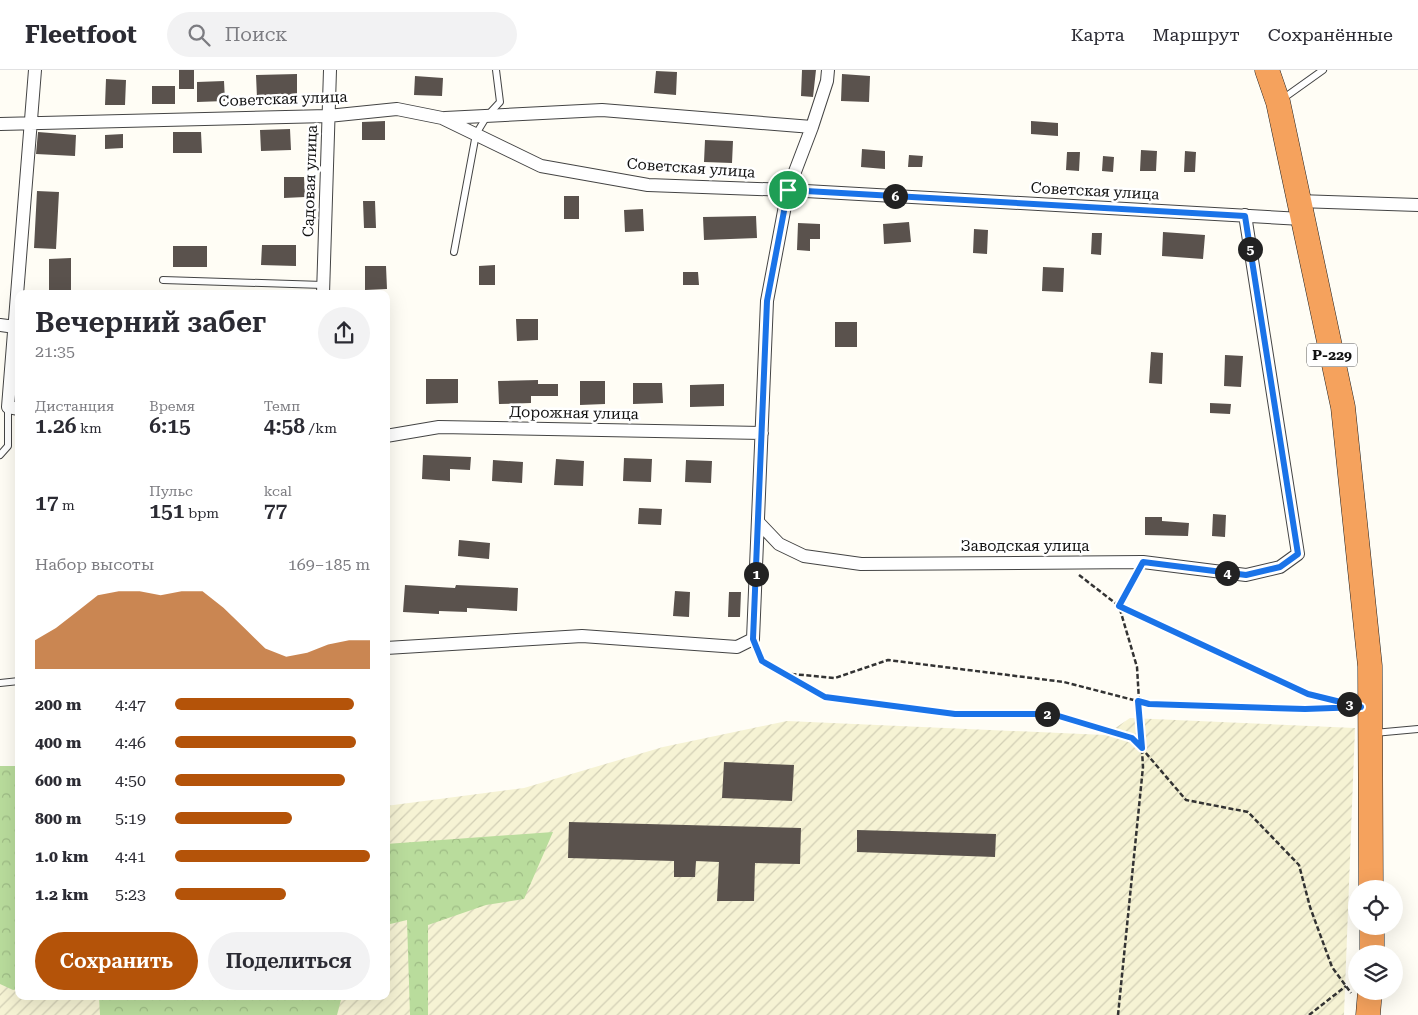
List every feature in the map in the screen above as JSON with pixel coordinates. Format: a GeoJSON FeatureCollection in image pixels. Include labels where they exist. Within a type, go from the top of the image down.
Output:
{"type":"FeatureCollection","features":[{"type":"Feature","properties":{"kind":"highway","name":"Р-229"},"geometry":{"type":"LineString","coordinates":[[1267,70],[1278,102],[1343,407],[1370,666],[1371,880]]}},
{"type":"Feature","properties":{"kind":"highway","name":"Р-229"},"geometry":{"type":"LineString","coordinates":[[1278,102],[1279,70]]}},
{"type":"Feature","properties":{"kind":"highway"},"geometry":{"type":"LineString","coordinates":[[1363,1000],[1368,1015]]}},
{"type":"Feature","properties":{"kind":"street"},"geometry":{"type":"LineString","coordinates":[[18,290],[35,70]]}},
{"type":"Feature","properties":{"kind":"street","name":"Садовая улица"},"geometry":{"type":"LineString","coordinates":[[323,289],[330,70]]}},
{"type":"Feature","properties":{"kind":"street"},"geometry":{"type":"LineString","coordinates":[[390,648],[582,636],[737,647],[753,639],[767,301],[788,190],[812,127],[827,81],[828,70]]}},
{"type":"Feature","properties":{"kind":"street","name":"Советская улица"},"geometry":{"type":"LineString","coordinates":[[0,124],[328,116],[397,109],[442,118],[541,166],[648,185],[788,190],[1245,216],[1300,210],[1418,205]]}},
{"type":"Feature","properties":{"kind":"street"},"geometry":{"type":"LineString","coordinates":[[442,118],[602,110],[812,127]]}},
{"type":"Feature","properties":{"kind":"street","name":"Заводская улица"},"geometry":{"type":"LineString","coordinates":[[759,523],[779,544],[804,556],[861,564],[1143,562],[1246,575],[1280,567],[1298,554],[1245,216]]}},
{"type":"Feature","properties":{"kind":"street"},"geometry":{"type":"LineString","coordinates":[[0,325],[15,327],[14,408]]}},
{"type":"Feature","properties":{"kind":"street","name":"Дорожная улица"},"geometry":{"type":"LineString","coordinates":[[390,435],[439,427],[762,433]]}},
{"type":"Feature","properties":{"kind":"lane"},"geometry":{"type":"LineString","coordinates":[[454,252],[476,134],[487,116],[500,102],[496,70]]}},
{"type":"Feature","properties":{"kind":"lane"},"geometry":{"type":"LineString","coordinates":[[1278,102],[1323,70]]}},
{"type":"Feature","properties":{"kind":"lane"},"geometry":{"type":"LineString","coordinates":[[163,280],[323,289]]}},
{"type":"Feature","properties":{"kind":"lane"},"geometry":{"type":"LineString","coordinates":[[0,455],[8,446],[14,408]]}},
{"type":"Feature","properties":{"kind":"lane"},"geometry":{"type":"LineString","coordinates":[[0,683],[15,681]]}},
{"type":"Feature","properties":{"kind":"lane"},"geometry":{"type":"LineString","coordinates":[[1371,734],[1418,729]]}},
{"type":"Feature","properties":{"kind":"path"},"geometry":{"type":"LineString","coordinates":[[781,673],[835,678],[888,660],[1064,682],[1149,704],[1305,709],[1361,707],[1308,694],[1119,606],[1062,562]]}},
{"type":"Feature","properties":{"kind":"path"},"geometry":{"type":"LineString","coordinates":[[1118,1015],[1144,768],[1137,667],[1119,606],[1143,562]]}},
{"type":"Feature","properties":{"kind":"path"},"geometry":{"type":"LineString","coordinates":[[753,639],[762,661],[825,697],[955,714],[1052,714],[1132,738],[1186,800],[1248,812],[1299,865],[1310,907],[1332,967],[1346,986],[1309,1015]]}},
{"type":"Feature","properties":{"kind":"shaded area"},"geometry":{"type":"Polygon","coordinates":[[[1130,718],[1355,728],[1344,1015],[0,1015],[0,852],[15,851],[15,1000],[390,1000],[390,805],[524,788],[663,747],[787,721],[1105,735],[1130,718]]]}},
{"type":"Feature","properties":{"kind":"green space"},"geometry":{"type":"Polygon","coordinates":[[[0,766],[15,766],[15,990],[0,984],[0,766]]]}},
{"type":"Feature","properties":{"kind":"green space"},"geometry":{"type":"Polygon","coordinates":[[[553,832],[524,899],[486,905],[428,925],[428,1015],[410,1015],[407,920],[390,924],[390,844],[553,832]]]}},
{"type":"Feature","properties":{"kind":"green space"},"geometry":{"type":"Polygon","coordinates":[[[99,1000],[341,1000],[337,1015],[100,1015],[99,1000]]]}},
{"type":"Feature","properties":{"kind":"building"},"geometry":{"type":"Polygon","coordinates":[[[179,70],[194,70],[194,89],[179,89],[179,70]]]}},
{"type":"Feature","properties":{"kind":"building"},"geometry":{"type":"Polygon","coordinates":[[[802,70],[816,70],[813,97],[801,96],[802,70]]]}},
{"type":"Feature","properties":{"kind":"building"},"geometry":{"type":"Polygon","coordinates":[[[656,71],[677,72],[676,95],[654,93],[656,71]]]}},
{"type":"Feature","properties":{"kind":"building"},"geometry":{"type":"Polygon","coordinates":[[[297,74],[297,98],[257,98],[256,75],[297,74]]]}},
{"type":"Feature","properties":{"kind":"building"},"geometry":{"type":"Polygon","coordinates":[[[842,74],[870,76],[869,102],[841,101],[842,74]]]}},
{"type":"Feature","properties":{"kind":"building"},"geometry":{"type":"Polygon","coordinates":[[[415,76],[443,78],[442,96],[414,95],[415,76]]]}},
{"type":"Feature","properties":{"kind":"building"},"geometry":{"type":"Polygon","coordinates":[[[106,79],[126,80],[125,105],[105,105],[106,79]]]}},
{"type":"Feature","properties":{"kind":"building"},"geometry":{"type":"Polygon","coordinates":[[[224,81],[225,101],[197,102],[197,82],[224,81]]]}},
{"type":"Feature","properties":{"kind":"building"},"geometry":{"type":"Polygon","coordinates":[[[152,86],[175,86],[175,104],[152,104],[152,86]]]}},
{"type":"Feature","properties":{"kind":"building"},"geometry":{"type":"Polygon","coordinates":[[[385,121],[385,140],[362,140],[362,122],[385,121]]]}},
{"type":"Feature","properties":{"kind":"building"},"geometry":{"type":"Polygon","coordinates":[[[1031,121],[1058,123],[1058,136],[1031,134],[1031,121]]]}},
{"type":"Feature","properties":{"kind":"building"},"geometry":{"type":"Polygon","coordinates":[[[290,129],[291,150],[261,151],[260,130],[290,129]]]}},
{"type":"Feature","properties":{"kind":"building"},"geometry":{"type":"Polygon","coordinates":[[[38,132],[76,135],[75,156],[36,154],[38,132]]]}},
{"type":"Feature","properties":{"kind":"building"},"geometry":{"type":"Polygon","coordinates":[[[173,132],[201,132],[202,153],[173,153],[173,132]]]}},
{"type":"Feature","properties":{"kind":"building"},"geometry":{"type":"Polygon","coordinates":[[[123,134],[123,148],[105,149],[105,135],[123,134]]]}},
{"type":"Feature","properties":{"kind":"building"},"geometry":{"type":"Polygon","coordinates":[[[705,140],[733,141],[732,163],[704,162],[705,140]]]}},
{"type":"Feature","properties":{"kind":"building"},"geometry":{"type":"Polygon","coordinates":[[[862,149],[885,151],[885,169],[861,167],[862,149]]]}},
{"type":"Feature","properties":{"kind":"building"},"geometry":{"type":"Polygon","coordinates":[[[1141,150],[1157,151],[1156,171],[1140,171],[1141,150]]]}},
{"type":"Feature","properties":{"kind":"building"},"geometry":{"type":"Polygon","coordinates":[[[1185,151],[1196,152],[1195,172],[1184,172],[1185,151]]]}},
{"type":"Feature","properties":{"kind":"building"},"geometry":{"type":"Polygon","coordinates":[[[1067,152],[1080,152],[1079,171],[1066,170],[1067,152]]]}},
{"type":"Feature","properties":{"kind":"building"},"geometry":{"type":"Polygon","coordinates":[[[909,155],[923,156],[922,167],[908,167],[909,155]]]}},
{"type":"Feature","properties":{"kind":"building"},"geometry":{"type":"Polygon","coordinates":[[[1103,156],[1114,157],[1113,172],[1102,171],[1103,156]]]}},
{"type":"Feature","properties":{"kind":"building"},"geometry":{"type":"Polygon","coordinates":[[[284,177],[304,177],[305,197],[284,198],[284,177]]]}},
{"type":"Feature","properties":{"kind":"building"},"geometry":{"type":"Polygon","coordinates":[[[37,191],[59,192],[56,249],[34,248],[37,191]]]}},
{"type":"Feature","properties":{"kind":"building"},"geometry":{"type":"Polygon","coordinates":[[[564,196],[579,196],[579,219],[564,219],[564,196]]]}},
{"type":"Feature","properties":{"kind":"building"},"geometry":{"type":"Polygon","coordinates":[[[363,201],[375,201],[376,228],[364,228],[363,201]]]}},
{"type":"Feature","properties":{"kind":"building"},"geometry":{"type":"Polygon","coordinates":[[[643,209],[644,231],[625,232],[624,210],[643,209]]]}},
{"type":"Feature","properties":{"kind":"building"},"geometry":{"type":"Polygon","coordinates":[[[756,216],[757,238],[704,240],[703,217],[756,216]]]}},
{"type":"Feature","properties":{"kind":"building"},"geometry":{"type":"Polygon","coordinates":[[[909,222],[911,242],[884,244],[883,224],[909,222]]]}},
{"type":"Feature","properties":{"kind":"building"},"geometry":{"type":"Polygon","coordinates":[[[798,223],[820,224],[820,239],[810,239],[810,251],[797,250],[798,223]]]}},
{"type":"Feature","properties":{"kind":"building"},"geometry":{"type":"Polygon","coordinates":[[[974,229],[988,230],[987,254],[973,253],[974,229]]]}},
{"type":"Feature","properties":{"kind":"building"},"geometry":{"type":"Polygon","coordinates":[[[1163,232],[1205,235],[1203,259],[1162,256],[1163,232]]]}},
{"type":"Feature","properties":{"kind":"building"},"geometry":{"type":"Polygon","coordinates":[[[1092,233],[1102,233],[1101,255],[1091,254],[1092,233]]]}},
{"type":"Feature","properties":{"kind":"building"},"geometry":{"type":"Polygon","coordinates":[[[262,245],[296,245],[296,266],[261,265],[262,245]]]}},
{"type":"Feature","properties":{"kind":"building"},"geometry":{"type":"Polygon","coordinates":[[[173,246],[207,246],[207,267],[173,267],[173,246]]]}},
{"type":"Feature","properties":{"kind":"building"},"geometry":{"type":"Polygon","coordinates":[[[71,258],[71,290],[49,290],[49,259],[71,258]]]}},
{"type":"Feature","properties":{"kind":"building"},"geometry":{"type":"Polygon","coordinates":[[[495,265],[495,285],[479,285],[479,266],[495,265]]]}},
{"type":"Feature","properties":{"kind":"building"},"geometry":{"type":"Polygon","coordinates":[[[365,266],[386,266],[387,289],[365,290],[365,266]]]}},
{"type":"Feature","properties":{"kind":"building"},"geometry":{"type":"Polygon","coordinates":[[[1043,267],[1064,268],[1063,292],[1042,291],[1043,267]]]}},
{"type":"Feature","properties":{"kind":"building"},"geometry":{"type":"Polygon","coordinates":[[[683,272],[698,272],[699,285],[683,285],[683,272]]]}},
{"type":"Feature","properties":{"kind":"building"},"geometry":{"type":"Polygon","coordinates":[[[516,319],[538,319],[538,340],[517,341],[516,319]]]}},
{"type":"Feature","properties":{"kind":"building"},"geometry":{"type":"Polygon","coordinates":[[[835,322],[857,322],[857,347],[835,347],[835,322]]]}},
{"type":"Feature","properties":{"kind":"building"},"geometry":{"type":"Polygon","coordinates":[[[1151,352],[1163,353],[1162,384],[1149,383],[1151,352]]]}},
{"type":"Feature","properties":{"kind":"building"},"geometry":{"type":"Polygon","coordinates":[[[1225,355],[1243,356],[1241,387],[1224,386],[1225,355]]]}},
{"type":"Feature","properties":{"kind":"building"},"geometry":{"type":"Polygon","coordinates":[[[426,379],[458,379],[458,403],[426,404],[426,379]]]}},
{"type":"Feature","properties":{"kind":"building"},"geometry":{"type":"Polygon","coordinates":[[[538,380],[538,384],[558,384],[558,396],[531,396],[531,403],[499,404],[498,381],[538,380]]]}},
{"type":"Feature","properties":{"kind":"building"},"geometry":{"type":"Polygon","coordinates":[[[580,381],[605,381],[605,404],[580,405],[580,381]]]}},
{"type":"Feature","properties":{"kind":"building"},"geometry":{"type":"Polygon","coordinates":[[[633,383],[662,383],[663,403],[633,404],[633,383]]]}},
{"type":"Feature","properties":{"kind":"building"},"geometry":{"type":"Polygon","coordinates":[[[724,384],[724,406],[690,407],[690,385],[724,384]]]}},
{"type":"Feature","properties":{"kind":"building"},"geometry":{"type":"Polygon","coordinates":[[[1210,403],[1231,404],[1230,414],[1210,413],[1210,403]]]}},
{"type":"Feature","properties":{"kind":"building"},"geometry":{"type":"Polygon","coordinates":[[[423,455],[471,457],[470,470],[450,469],[450,481],[422,479],[423,455]]]}},
{"type":"Feature","properties":{"kind":"building"},"geometry":{"type":"Polygon","coordinates":[[[624,458],[652,459],[651,482],[623,481],[624,458]]]}},
{"type":"Feature","properties":{"kind":"building"},"geometry":{"type":"Polygon","coordinates":[[[556,459],[584,461],[583,486],[554,485],[556,459]]]}},
{"type":"Feature","properties":{"kind":"building"},"geometry":{"type":"Polygon","coordinates":[[[493,460],[523,462],[522,483],[492,481],[493,460]]]}},
{"type":"Feature","properties":{"kind":"building"},"geometry":{"type":"Polygon","coordinates":[[[686,460],[712,461],[711,483],[685,482],[686,460]]]}},
{"type":"Feature","properties":{"kind":"building"},"geometry":{"type":"Polygon","coordinates":[[[639,508],[662,509],[661,525],[638,524],[639,508]]]}},
{"type":"Feature","properties":{"kind":"building"},"geometry":{"type":"Polygon","coordinates":[[[1213,514],[1226,515],[1225,537],[1212,536],[1213,514]]]}},
{"type":"Feature","properties":{"kind":"building"},"geometry":{"type":"Polygon","coordinates":[[[1145,517],[1162,517],[1162,521],[1189,523],[1188,536],[1145,535],[1145,517]]]}},
{"type":"Feature","properties":{"kind":"building"},"geometry":{"type":"Polygon","coordinates":[[[459,540],[490,543],[489,559],[458,556],[459,540]]]}},
{"type":"Feature","properties":{"kind":"building"},"geometry":{"type":"Polygon","coordinates":[[[405,585],[455,588],[456,585],[518,588],[517,611],[467,608],[467,612],[439,611],[439,614],[403,612],[405,585]]]}},
{"type":"Feature","properties":{"kind":"building"},"geometry":{"type":"Polygon","coordinates":[[[675,591],[690,592],[689,617],[673,616],[675,591]]]}},
{"type":"Feature","properties":{"kind":"building"},"geometry":{"type":"Polygon","coordinates":[[[729,592],[741,592],[740,617],[728,617],[729,592]]]}},
{"type":"Feature","properties":{"kind":"building"},"geometry":{"type":"Polygon","coordinates":[[[724,762],[794,765],[792,801],[722,798],[724,762]]]}},
{"type":"Feature","properties":{"kind":"building"},"geometry":{"type":"Polygon","coordinates":[[[569,822],[801,828],[800,864],[755,863],[754,901],[717,901],[719,862],[696,861],[695,877],[674,877],[674,861],[568,858],[569,822]]]}},
{"type":"Feature","properties":{"kind":"building"},"geometry":{"type":"Polygon","coordinates":[[[857,830],[996,834],[995,857],[857,852],[857,830]]]}},
{"type":"Feature","properties":{"kind":"route"},"geometry":{"type":"LineString","coordinates":[[788,190],[1245,216],[1298,554],[1280,567],[1246,575],[1143,562],[1119,606],[1308,694],[1361,707],[1305,709],[1149,704],[1138,701],[1142,748],[1132,738],[1052,714],[955,714],[825,697],[762,661],[753,639],[767,301],[788,190]]}}]}
